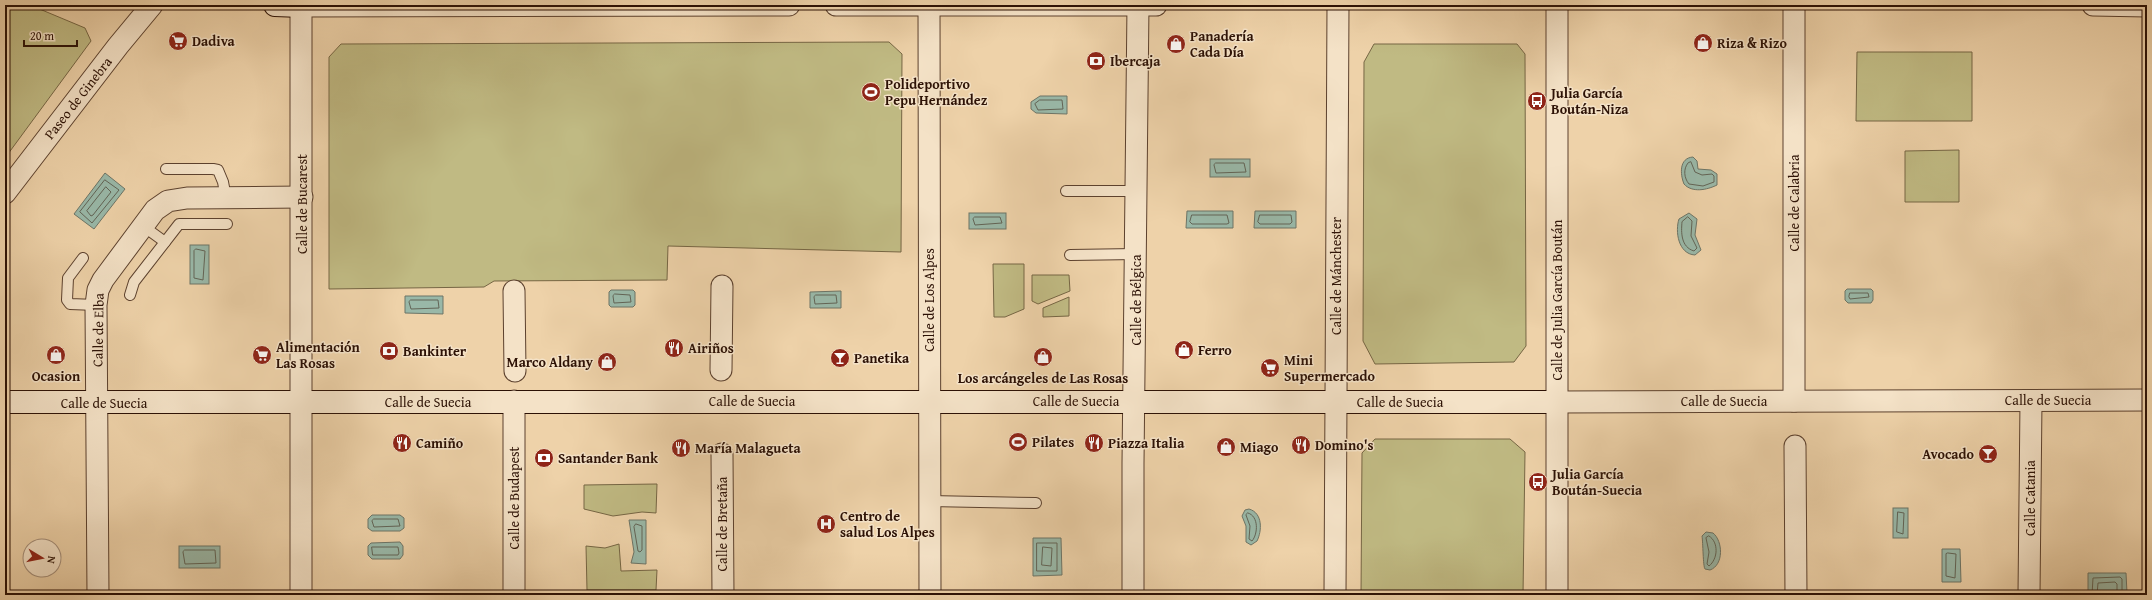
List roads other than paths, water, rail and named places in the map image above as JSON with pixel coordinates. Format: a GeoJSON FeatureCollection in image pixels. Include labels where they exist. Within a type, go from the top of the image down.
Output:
{"type":"FeatureCollection","features":[{"type":"Feature","properties":{"kind":"street","name":"Paseo de Ginebra"},"geometry":{"type":"LineString","coordinates":[[5,193],[118,46],[152,5]]}},
{"type":"Feature","properties":{"kind":"street"},"geometry":{"type":"LineString","coordinates":[[275,5],[788,5]]}},
{"type":"Feature","properties":{"kind":"street"},"geometry":{"type":"LineString","coordinates":[[836,5],[1156,5]]}},
{"type":"Feature","properties":{"kind":"street","name":"Calle de Bélgica"},"geometry":{"type":"LineString","coordinates":[[1133,595],[1138,5]]}},
{"type":"Feature","properties":{"kind":"street","name":"Calle de Mánchester"},"geometry":{"type":"LineString","coordinates":[[1335,595],[1338,5]]}},
{"type":"Feature","properties":{"kind":"street","name":"Calle de Julia García Boután"},"geometry":{"type":"LineString","coordinates":[[1557,5],[1557,595]]}},
{"type":"Feature","properties":{"kind":"street","name":"Calle de Calabria"},"geometry":{"type":"LineString","coordinates":[[1794,5],[1794,401]]}},
{"type":"Feature","properties":{"kind":"street"},"geometry":{"type":"LineString","coordinates":[[2093,5],[2147,6]]}},
{"type":"Feature","properties":{"kind":"street","name":"Calle de Bucarest"},"geometry":{"type":"LineString","coordinates":[[301,6],[301,595]]}},
{"type":"Feature","properties":{"kind":"street","name":"Calle de Los Alpes"},"geometry":{"type":"LineString","coordinates":[[929,6],[930,595]]}},
{"type":"Feature","properties":{"kind":"street","name":"Calle de Elba"},"geometry":{"type":"LineString","coordinates":[[98,595],[98,403],[96,305],[98,290],[102,280],[155,210],[168,201],[187,198],[302,197]]}},
{"type":"Feature","properties":{"kind":"street"},"geometry":{"type":"LineString","coordinates":[[721,370],[722,286]]}},
{"type":"Feature","properties":{"kind":"street"},"geometry":{"type":"LineString","coordinates":[[514,291],[515,371]]}},
{"type":"Feature","properties":{"kind":"street","name":"Calle de Suecia"},"geometry":{"type":"LineString","coordinates":[[5,402],[98,403],[929,400],[1557,402],[2147,400]]}},
{"type":"Feature","properties":{"kind":"street","name":"Calle de Budapest"},"geometry":{"type":"LineString","coordinates":[[514,401],[514,595]]}},
{"type":"Feature","properties":{"kind":"street","name":"Calle Catania"},"geometry":{"type":"LineString","coordinates":[[2029,595],[2031,401]]}},
{"type":"Feature","properties":{"kind":"street"},"geometry":{"type":"LineString","coordinates":[[1795,446],[1796,595]]}},
{"type":"Feature","properties":{"kind":"street","name":"Calle de Bretaña"},"geometry":{"type":"LineString","coordinates":[[722,454],[723,595]]}},
{"type":"Feature","properties":{"kind":"lane"},"geometry":{"type":"LineString","coordinates":[[166,169],[218,170],[223,182],[226,198]]}},
{"type":"Feature","properties":{"kind":"lane"},"geometry":{"type":"LineString","coordinates":[[1066,192],[1137,191]]}},
{"type":"Feature","properties":{"kind":"lane"},"geometry":{"type":"LineString","coordinates":[[130,294],[134,282],[179,224],[227,224]]}},
{"type":"Feature","properties":{"kind":"lane"},"geometry":{"type":"LineString","coordinates":[[143,226],[165,242]]}},
{"type":"Feature","properties":{"kind":"lane"},"geometry":{"type":"LineString","coordinates":[[1070,255],[1136,254]]}},
{"type":"Feature","properties":{"kind":"lane"},"geometry":{"type":"LineString","coordinates":[[83,258],[68,278],[67,300],[70,304],[96,305]]}},
{"type":"Feature","properties":{"kind":"lane"},"geometry":{"type":"LineString","coordinates":[[929,501],[1036,503]]}},
{"type":"Feature","properties":{"kind":"water"},"geometry":{"type":"Polygon","coordinates":[[[1040,96],[1067,96],[1067,114],[1036,113],[1031,109],[1031,102],[1040,96]]]}},
{"type":"Feature","properties":{"kind":"water"},"geometry":{"type":"Polygon","coordinates":[[[1693,157],[1697,161],[1698,169],[1711,170],[1717,174],[1717,185],[1695,190],[1684,184],[1681,171],[1683,163],[1688,158],[1693,157]]]}},
{"type":"Feature","properties":{"kind":"water"},"geometry":{"type":"Polygon","coordinates":[[[1210,159],[1250,159],[1250,177],[1210,177],[1210,159]]]}},
{"type":"Feature","properties":{"kind":"water"},"geometry":{"type":"Polygon","coordinates":[[[105,173],[125,189],[94,229],[74,214],[105,173]]]}},
{"type":"Feature","properties":{"kind":"water"},"geometry":{"type":"Polygon","coordinates":[[[1187,211],[1233,211],[1233,228],[1186,228],[1187,211]]]}},
{"type":"Feature","properties":{"kind":"water"},"geometry":{"type":"Polygon","coordinates":[[[1255,211],[1296,211],[1296,228],[1254,228],[1255,211]]]}},
{"type":"Feature","properties":{"kind":"water"},"geometry":{"type":"Polygon","coordinates":[[[969,213],[1006,213],[1006,229],[969,229],[969,213]]]}},
{"type":"Feature","properties":{"kind":"water"},"geometry":{"type":"Polygon","coordinates":[[[1689,213],[1697,219],[1695,235],[1701,250],[1695,255],[1689,254],[1681,246],[1677,230],[1679,219],[1689,213]]]}},
{"type":"Feature","properties":{"kind":"water"},"geometry":{"type":"Polygon","coordinates":[[[190,245],[209,245],[209,284],[190,284],[190,245]]]}},
{"type":"Feature","properties":{"kind":"water"},"geometry":{"type":"Polygon","coordinates":[[[1847,289],[1871,289],[1873,291],[1873,300],[1871,303],[1848,303],[1845,300],[1845,291],[1847,289]]]}},
{"type":"Feature","properties":{"kind":"water"},"geometry":{"type":"Polygon","coordinates":[[[611,290],[633,290],[635,292],[635,305],[633,307],[611,307],[609,305],[609,292],[611,290]]]}},
{"type":"Feature","properties":{"kind":"water"},"geometry":{"type":"Polygon","coordinates":[[[841,291],[841,308],[810,308],[810,292],[841,291]]]}},
{"type":"Feature","properties":{"kind":"water"},"geometry":{"type":"Polygon","coordinates":[[[405,296],[443,296],[443,314],[405,313],[405,296]]]}},
{"type":"Feature","properties":{"kind":"water"},"geometry":{"type":"Polygon","coordinates":[[[1893,508],[1908,508],[1908,538],[1893,538],[1893,508]]]}},
{"type":"Feature","properties":{"kind":"water"},"geometry":{"type":"Polygon","coordinates":[[[1249,509],[1257,514],[1260,523],[1259,537],[1257,541],[1251,545],[1246,542],[1246,526],[1242,516],[1245,510],[1249,509]]]}},
{"type":"Feature","properties":{"kind":"water"},"geometry":{"type":"Polygon","coordinates":[[[372,515],[400,515],[404,518],[404,528],[400,531],[372,531],[368,528],[368,519],[372,515]]]}},
{"type":"Feature","properties":{"kind":"water"},"geometry":{"type":"Polygon","coordinates":[[[629,520],[646,520],[646,564],[631,563],[634,552],[629,520]]]}},
{"type":"Feature","properties":{"kind":"water"},"geometry":{"type":"Polygon","coordinates":[[[1706,532],[1713,533],[1719,541],[1720,547],[1720,558],[1718,563],[1710,570],[1705,569],[1704,564],[1702,536],[1706,532]]]}},
{"type":"Feature","properties":{"kind":"water"},"geometry":{"type":"Polygon","coordinates":[[[1033,538],[1061,538],[1062,575],[1033,576],[1033,538]]]}},
{"type":"Feature","properties":{"kind":"water"},"geometry":{"type":"Polygon","coordinates":[[[400,542],[403,546],[403,555],[400,559],[372,559],[368,555],[368,546],[371,543],[400,542]]]}},
{"type":"Feature","properties":{"kind":"water"},"geometry":{"type":"Polygon","coordinates":[[[179,546],[220,546],[220,568],[179,568],[179,546]]]}},
{"type":"Feature","properties":{"kind":"water"},"geometry":{"type":"Polygon","coordinates":[[[1942,549],[1960,549],[1961,582],[1942,582],[1942,549]]]}},
{"type":"Feature","properties":{"kind":"water"},"geometry":{"type":"Polygon","coordinates":[[[2088,573],[2126,573],[2127,593],[2088,594],[2088,573]]]}},
{"type":"Feature","properties":{"kind":"place","name":"Dadiva"},"geometry":{"type":"Point","coordinates":[178,41]}},
{"type":"Feature","properties":{"kind":"place","name":"Riza & Rizo"},"geometry":{"type":"Point","coordinates":[1703,43]}},
{"type":"Feature","properties":{"kind":"place","name":"Panadería Cada Día"},"geometry":{"type":"Point","coordinates":[1176,44]}},
{"type":"Feature","properties":{"kind":"place","name":"Ibercaja"},"geometry":{"type":"Point","coordinates":[1096,61]}},
{"type":"Feature","properties":{"kind":"place","name":"Polideportivo Pepu Hernández"},"geometry":{"type":"Point","coordinates":[871,92]}},
{"type":"Feature","properties":{"kind":"place","name":"Julia García Boután-Niza"},"geometry":{"type":"Point","coordinates":[1537,101]}},
{"type":"Feature","properties":{"kind":"place","name":"Airiños"},"geometry":{"type":"Point","coordinates":[674,348]}},
{"type":"Feature","properties":{"kind":"place","name":"Ferro"},"geometry":{"type":"Point","coordinates":[1184,350]}},
{"type":"Feature","properties":{"kind":"place","name":"Bankinter"},"geometry":{"type":"Point","coordinates":[389,351]}},
{"type":"Feature","properties":{"kind":"place","name":"Ocasion"},"geometry":{"type":"Point","coordinates":[56,355]}},
{"type":"Feature","properties":{"kind":"place","name":"Alimentación Las Rosas"},"geometry":{"type":"Point","coordinates":[262,355]}},
{"type":"Feature","properties":{"kind":"place","name":"Los arcángeles de Las Rosas"},"geometry":{"type":"Point","coordinates":[1043,357]}},
{"type":"Feature","properties":{"kind":"place","name":"Panetika"},"geometry":{"type":"Point","coordinates":[840,358]}},
{"type":"Feature","properties":{"kind":"place","name":"Marco Aldany"},"geometry":{"type":"Point","coordinates":[607,362]}},
{"type":"Feature","properties":{"kind":"place","name":"Mini Supermercado"},"geometry":{"type":"Point","coordinates":[1270,368]}},
{"type":"Feature","properties":{"kind":"place","name":"Pilates"},"geometry":{"type":"Point","coordinates":[1018,442]}},
{"type":"Feature","properties":{"kind":"place","name":"Camiño"},"geometry":{"type":"Point","coordinates":[402,443]}},
{"type":"Feature","properties":{"kind":"place","name":"Piazza Italia"},"geometry":{"type":"Point","coordinates":[1094,443]}},
{"type":"Feature","properties":{"kind":"place","name":"Domino's"},"geometry":{"type":"Point","coordinates":[1301,445]}},
{"type":"Feature","properties":{"kind":"place","name":"Miago"},"geometry":{"type":"Point","coordinates":[1226,447]}},
{"type":"Feature","properties":{"kind":"place","name":"María Malagueta"},"geometry":{"type":"Point","coordinates":[681,448]}},
{"type":"Feature","properties":{"kind":"place","name":"Avocado"},"geometry":{"type":"Point","coordinates":[1988,454]}},
{"type":"Feature","properties":{"kind":"place","name":"Santander Bank"},"geometry":{"type":"Point","coordinates":[544,458]}},
{"type":"Feature","properties":{"kind":"place","name":"Julia García Boután-Suecia"},"geometry":{"type":"Point","coordinates":[1538,482]}},
{"type":"Feature","properties":{"kind":"place","name":"Centro de salud Los Alpes"},"geometry":{"type":"Point","coordinates":[826,524]}}]}
